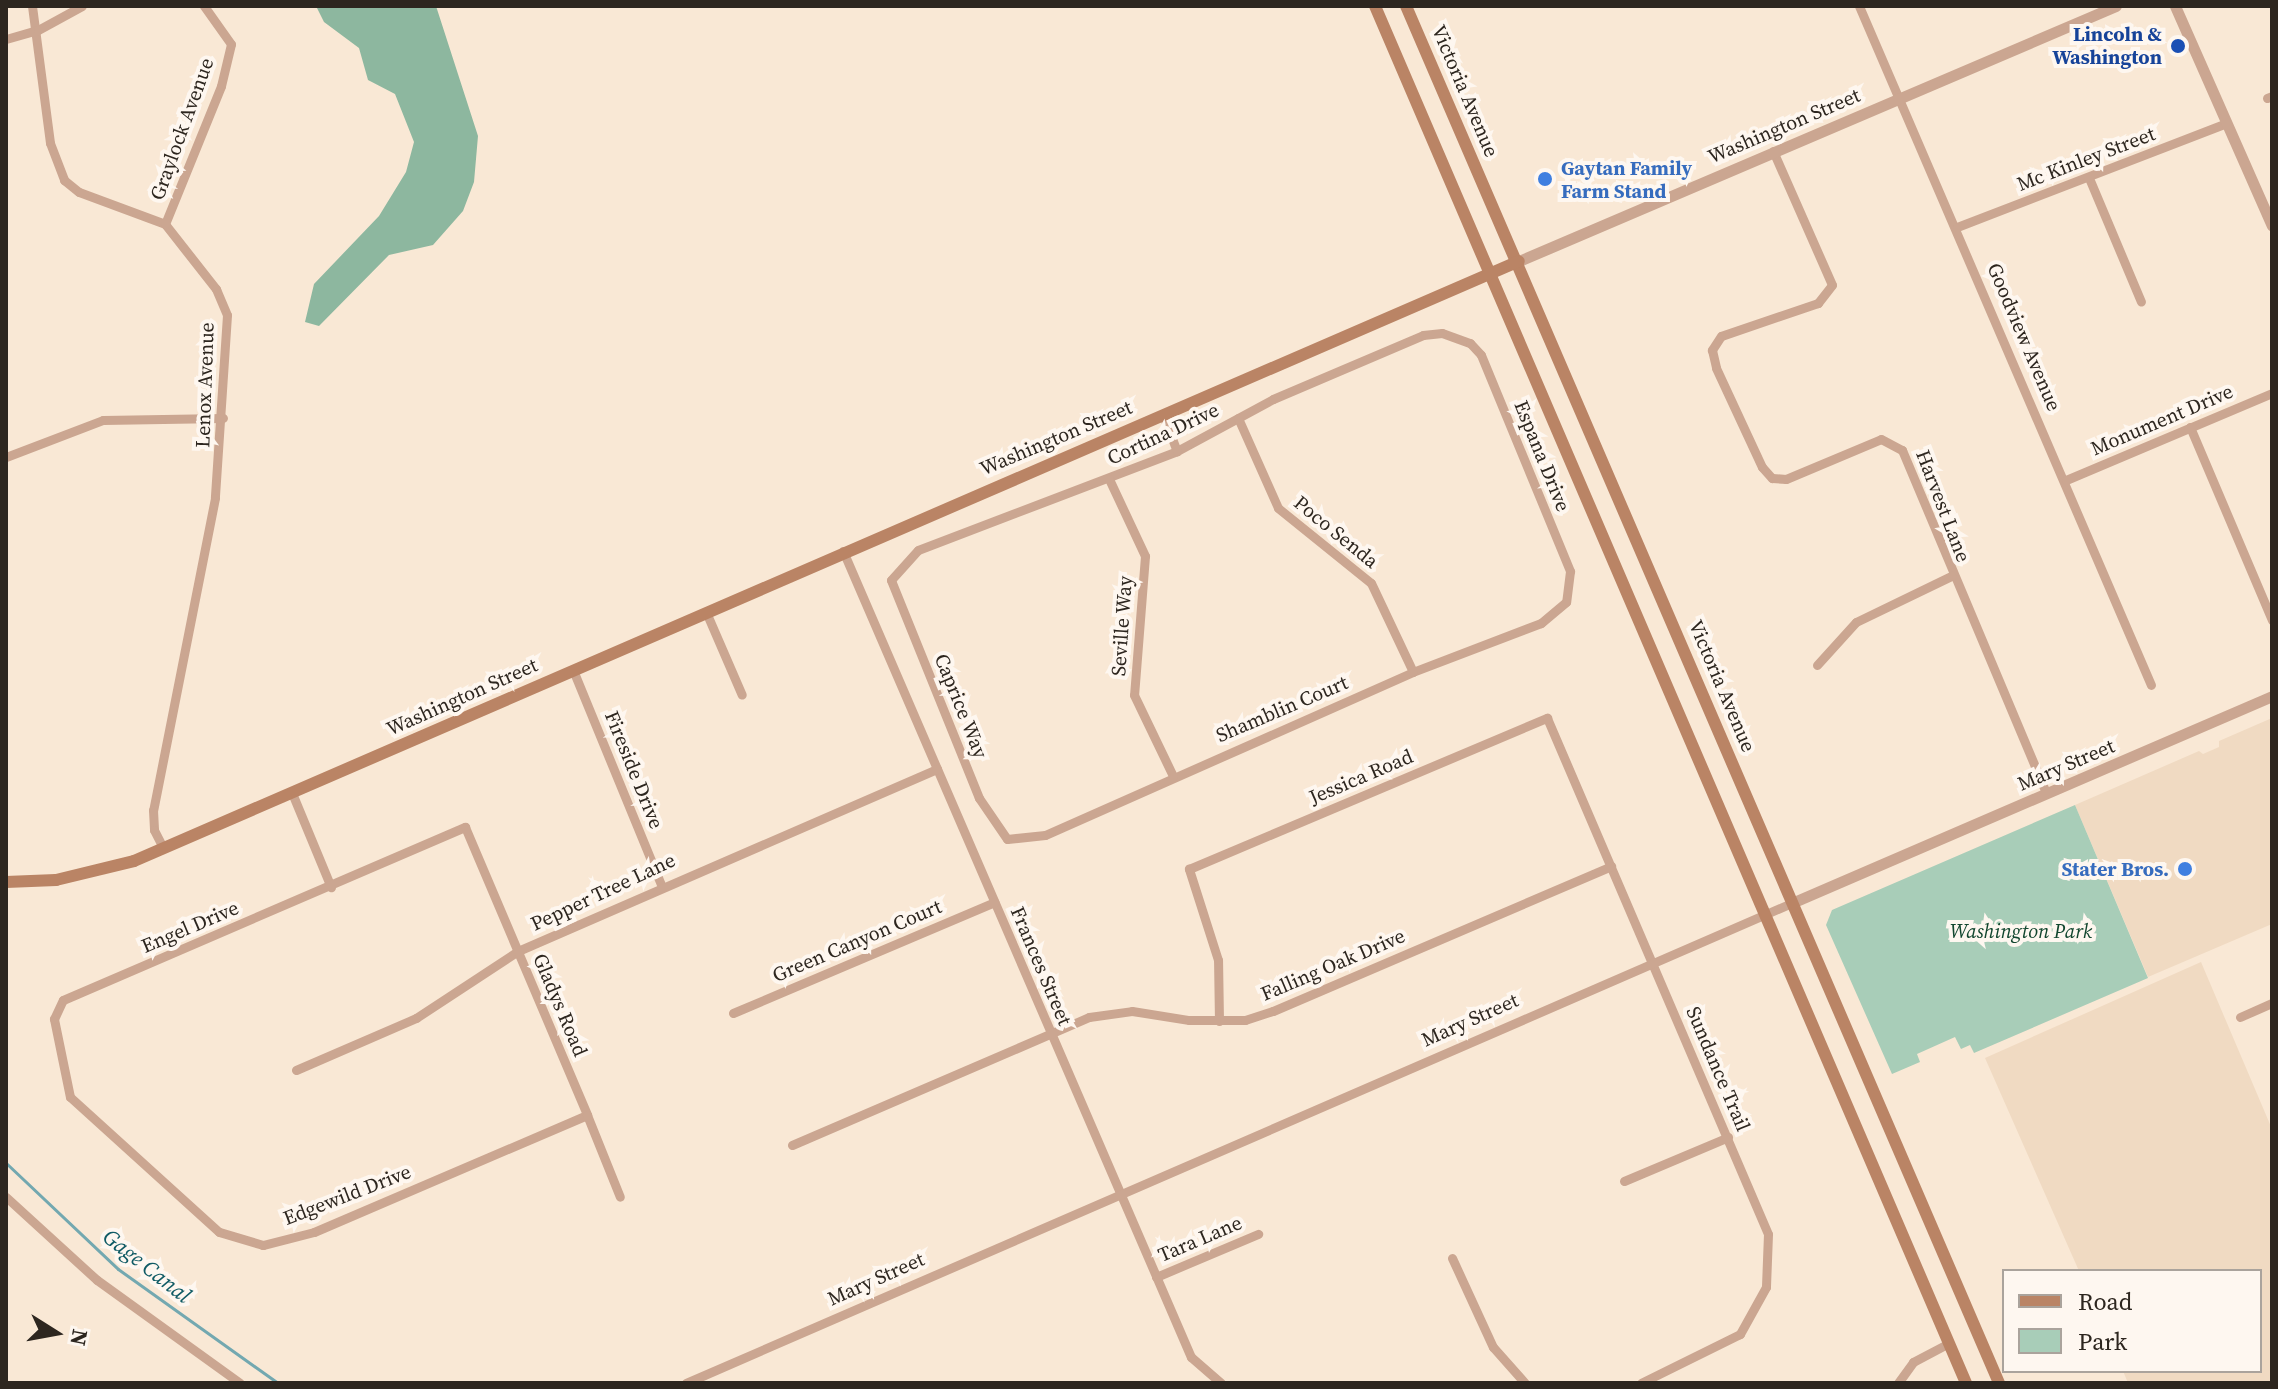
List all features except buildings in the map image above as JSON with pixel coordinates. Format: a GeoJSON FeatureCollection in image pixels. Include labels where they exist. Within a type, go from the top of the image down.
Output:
{"type":"FeatureCollection","features":[{"type":"Feature","properties":{"kind":"main road"},"geometry":{"type":"LineString","coordinates":[[1375,6],[1966,1383]]}},
{"type":"Feature","properties":{"kind":"main road","name":"Victoria Avenue"},"geometry":{"type":"LineString","coordinates":[[1406,6],[1519,261],[1999,1383]]}},
{"type":"Feature","properties":{"kind":"main road","name":"Washington Street"},"geometry":{"type":"LineString","coordinates":[[6,882],[89,874],[163,848],[843,551],[1519,261]]}},
{"type":"Feature","properties":{"kind":"street"},"geometry":{"type":"LineString","coordinates":[[32,6],[38,30],[50,143],[64,180],[79,192],[165,224]]}},
{"type":"Feature","properties":{"kind":"street"},"geometry":{"type":"LineString","coordinates":[[6,39],[38,30],[82,6]]}},
{"type":"Feature","properties":{"kind":"street","name":"Graylock Avenue"},"geometry":{"type":"LineString","coordinates":[[165,224],[216,100],[231,44],[204,6]]}},
{"type":"Feature","properties":{"kind":"street","name":"Goodview Avenue"},"geometry":{"type":"LineString","coordinates":[[1859,6],[2066,480],[2151,685]]}},
{"type":"Feature","properties":{"kind":"street","name":"Washington Street"},"geometry":{"type":"LineString","coordinates":[[1519,261],[2116,6]]}},
{"type":"Feature","properties":{"kind":"street"},"geometry":{"type":"LineString","coordinates":[[2175,6],[2272,226]]}},
{"type":"Feature","properties":{"kind":"street","name":"Mc Kinley Street"},"geometry":{"type":"LineString","coordinates":[[1957,227],[2227,123]]}},
{"type":"Feature","properties":{"kind":"street","name":"Harvest Lane"},"geometry":{"type":"LineString","coordinates":[[1773,151],[1832,285],[1818,303],[1721,336],[1712,350],[1716,368],[1772,478],[1786,479],[1881,439],[1894,441],[1902,450],[1951,576],[2046,793]]}},
{"type":"Feature","properties":{"kind":"street"},"geometry":{"type":"LineString","coordinates":[[2089,178],[2141,302]]}},
{"type":"Feature","properties":{"kind":"street","name":"Lenox Avenue"},"geometry":{"type":"LineString","coordinates":[[163,848],[154,830],[153,810],[215,498],[228,336],[223,302],[165,224]]}},
{"type":"Feature","properties":{"kind":"street","name":"Cortina Drive"},"geometry":{"type":"LineString","coordinates":[[891,580],[918,550],[1177,451],[1238,418],[1423,335],[1457,336]]}},
{"type":"Feature","properties":{"kind":"street","name":"Espana Drive"},"geometry":{"type":"LineString","coordinates":[[1457,336],[1481,355],[1570,571],[1566,602]]}},
{"type":"Feature","properties":{"kind":"street","name":"Monument Drive"},"geometry":{"type":"LineString","coordinates":[[2066,480],[2272,393]]}},
{"type":"Feature","properties":{"kind":"street"},"geometry":{"type":"LineString","coordinates":[[1163,415],[1177,451]]}},
{"type":"Feature","properties":{"kind":"street"},"geometry":{"type":"LineString","coordinates":[[6,457],[103,420],[223,418]]}},
{"type":"Feature","properties":{"kind":"street","name":"Poco Senda"},"geometry":{"type":"LineString","coordinates":[[1238,418],[1278,508],[1371,583],[1413,672]]}},
{"type":"Feature","properties":{"kind":"street"},"geometry":{"type":"LineString","coordinates":[[2190,427],[2272,620]]}},
{"type":"Feature","properties":{"kind":"street","name":"Seville Way"},"geometry":{"type":"LineString","coordinates":[[1109,479],[1145,556],[1134,695],[1173,776]]}},
{"type":"Feature","properties":{"kind":"street","name":"Frances Street"},"geometry":{"type":"LineString","coordinates":[[843,551],[1191,1357],[1221,1383]]}},
{"type":"Feature","properties":{"kind":"street"},"geometry":{"type":"LineString","coordinates":[[1817,665],[1856,622],[1951,576]]}},
{"type":"Feature","properties":{"kind":"street","name":"Caprice Way"},"geometry":{"type":"LineString","coordinates":[[891,580],[979,798],[1007,839]]}},
{"type":"Feature","properties":{"kind":"street","name":"Shamblin Court"},"geometry":{"type":"LineString","coordinates":[[1007,839],[1045,835],[1413,672],[1541,623],[1566,602]]}},
{"type":"Feature","properties":{"kind":"street"},"geometry":{"type":"LineString","coordinates":[[706,612],[742,695]]}},
{"type":"Feature","properties":{"kind":"street","name":"Fireside Drive"},"geometry":{"type":"LineString","coordinates":[[573,670],[661,885]]}},
{"type":"Feature","properties":{"kind":"street","name":"Mary Street"},"geometry":{"type":"LineString","coordinates":[[686,1383],[1652,960],[2272,696]]}},
{"type":"Feature","properties":{"kind":"street","name":"Sundance Trail"},"geometry":{"type":"LineString","coordinates":[[1547,718],[1768,1234],[1766,1287],[1740,1334],[1641,1383]]}},
{"type":"Feature","properties":{"kind":"street","name":"Jessica Road"},"geometry":{"type":"LineString","coordinates":[[1219,1021],[1218,960],[1189,869],[1547,718]]}},
{"type":"Feature","properties":{"kind":"street","name":"Pepper Tree Lane"},"geometry":{"type":"LineString","coordinates":[[296,1070],[416,1018],[518,951],[661,885],[937,769]]}},
{"type":"Feature","properties":{"kind":"street"},"geometry":{"type":"LineString","coordinates":[[292,793],[331,887]]}},
{"type":"Feature","properties":{"kind":"street","name":"Engel Drive"},"geometry":{"type":"LineString","coordinates":[[63,1000],[465,827]]}},
{"type":"Feature","properties":{"kind":"street","name":"Gladys Road"},"geometry":{"type":"LineString","coordinates":[[465,827],[620,1197]]}},
{"type":"Feature","properties":{"kind":"street","name":"Falling Oak Drive"},"geometry":{"type":"LineString","coordinates":[[792,1145],[1050,1033],[1120,1012],[1219,1021],[1273,1011],[1611,866]]}},
{"type":"Feature","properties":{"kind":"street","name":"Green Canyon Court"},"geometry":{"type":"LineString","coordinates":[[733,1013],[994,902]]}},
{"type":"Feature","properties":{"kind":"street","name":"Edgewild Drive"},"geometry":{"type":"LineString","coordinates":[[63,1000],[54,1019],[70,1097],[219,1232],[263,1245],[314,1232],[587,1115]]}},
{"type":"Feature","properties":{"kind":"street"},"geometry":{"type":"LineString","coordinates":[[2240,1017],[2272,1003]]}},
{"type":"Feature","properties":{"kind":"street"},"geometry":{"type":"LineString","coordinates":[[1624,1181],[1728,1137]]}},
{"type":"Feature","properties":{"kind":"street"},"geometry":{"type":"LineString","coordinates":[[6,1197],[97,1280],[233,1381]]}},
{"type":"Feature","properties":{"kind":"street","name":"Tara Lane"},"geometry":{"type":"LineString","coordinates":[[1156,1277],[1258,1234]]}},
{"type":"Feature","properties":{"kind":"street"},"geometry":{"type":"LineString","coordinates":[[1452,1258],[1493,1347],[1525,1383]]}},
{"type":"Feature","properties":{"kind":"street"},"geometry":{"type":"LineString","coordinates":[[1898,1383],[1913,1362],[1949,1343]]}},
{"type":"Feature","properties":{"kind":"shaded area"},"geometry":{"type":"Polygon","coordinates":[[[2272,718],[2272,924],[2148,977],[2075,805],[2199,751],[2203,754],[2219,747],[2219,741],[2272,718]]]}},
{"type":"Feature","properties":{"kind":"shaded area"},"geometry":{"type":"Polygon","coordinates":[[[2201,962],[2272,1129],[2272,1383],[2128,1383],[2124,1373],[2262,1373],[2262,1269],[2078,1269],[1985,1058],[2201,962]]]}},
{"type":"Feature","properties":{"kind":"green space"},"geometry":{"type":"Polygon","coordinates":[[[316,6],[436,6],[478,136],[474,182],[463,211],[433,245],[389,255],[319,326],[305,322],[314,284],[379,216],[406,172],[414,142],[395,94],[368,80],[359,48],[324,22],[316,6]]]}},
{"type":"Feature","properties":{"kind":"green space","name":"Washington Park"},"geometry":{"type":"Polygon","coordinates":[[[2075,805],[2148,978],[1974,1053],[1970,1045],[1961,1049],[1955,1037],[1917,1054],[1920,1062],[1892,1074],[1826,925],[1832,910],[2075,805]]]}},
{"type":"Feature","properties":{"kind":"waterway","name":"Gage Canal"},"geometry":{"type":"LineString","coordinates":[[6,1163],[118,1269],[278,1383]]}},
{"type":"Feature","properties":{"kind":"place","name":"Lincoln & Washington"},"geometry":{"type":"Point","coordinates":[2178,46]}},
{"type":"Feature","properties":{"kind":"place","name":"Gaytan Family Farm Stand"},"geometry":{"type":"Point","coordinates":[1545,179]}},
{"type":"Feature","properties":{"kind":"place","name":"Stater Bros."},"geometry":{"type":"Point","coordinates":[2185,869]}}]}
